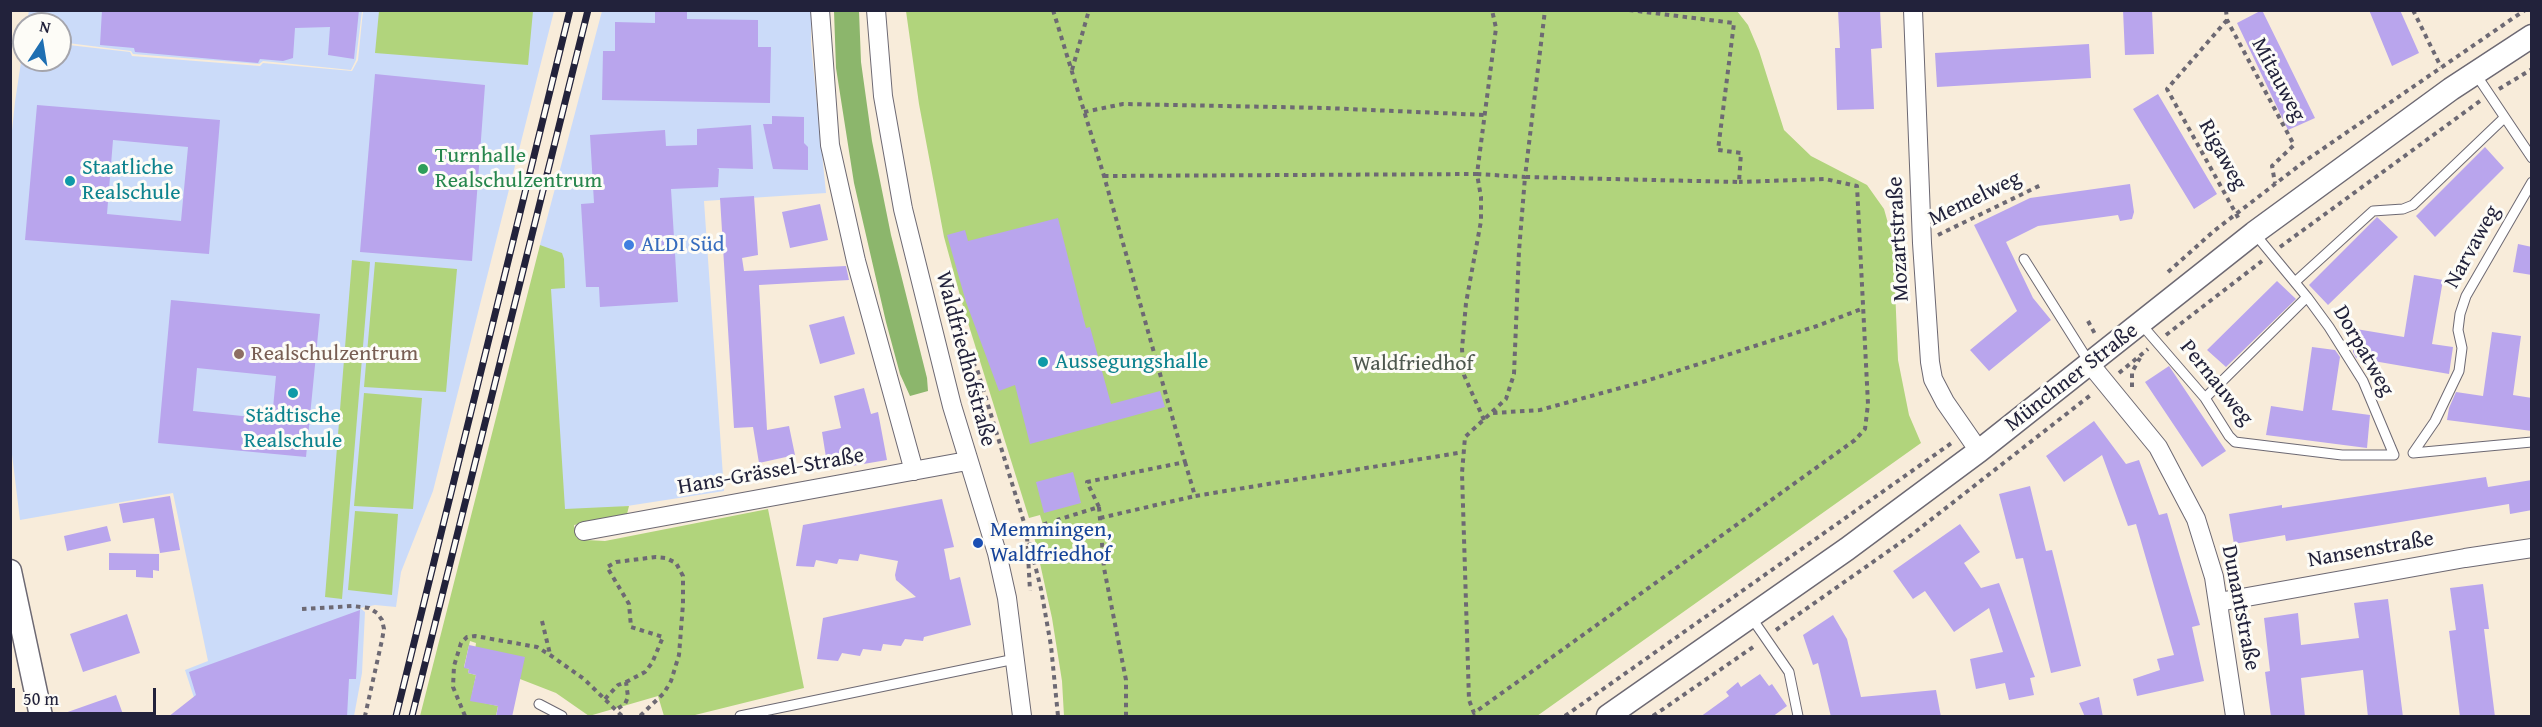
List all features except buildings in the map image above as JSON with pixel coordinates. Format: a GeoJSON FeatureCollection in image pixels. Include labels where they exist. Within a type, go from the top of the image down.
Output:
{"type":"FeatureCollection","features":[{"type":"Feature","properties":{"kind":"street"},"geometry":{"type":"LineString","coordinates":[[820,10],[830,145],[856,261],[914,471]]}},
{"type":"Feature","properties":{"kind":"street","name":"Waldfriedhofstraße"},"geometry":{"type":"LineString","coordinates":[[876,10],[883,96],[894,166],[914,259],[967,461],[997,553],[1007,598],[1022,717]]}},
{"type":"Feature","properties":{"kind":"street","name":"Mozartstraße"},"geometry":{"type":"LineString","coordinates":[[1913,10],[1922,243],[1930,362],[1933,379],[1945,402],[1978,451]]}},
{"type":"Feature","properties":{"kind":"street","name":"Münchner Straße"},"geometry":{"type":"LineString","coordinates":[[1608,717],[1751,617],[1978,451],[2251,235],[2451,89],[2532,36]]}},
{"type":"Feature","properties":{"kind":"street","name":"Dunantstraße"},"geometry":{"type":"LineString","coordinates":[[2090,364],[2158,447],[2196,519],[2219,602],[2235,717]]}},
{"type":"Feature","properties":{"kind":"street","name":"Hans-Grässel-Straße"},"geometry":{"type":"LineString","coordinates":[[584,531],[967,461]]}},
{"type":"Feature","properties":{"kind":"street","name":"Nansenstraße"},"geometry":{"type":"LineString","coordinates":[[2219,602],[2377,573],[2532,549]]}},
{"type":"Feature","properties":{"kind":"street"},"geometry":{"type":"LineString","coordinates":[[10,571],[41,717]]}},
{"type":"Feature","properties":{"kind":"lane"},"geometry":{"type":"LineString","coordinates":[[2475,73],[2532,159]]}},
{"type":"Feature","properties":{"kind":"lane"},"geometry":{"type":"LineString","coordinates":[[2295,282],[2373,211],[2403,209],[2413,205],[2504,118]]}},
{"type":"Feature","properties":{"kind":"lane","name":"Narvaweg"},"geometry":{"type":"LineString","coordinates":[[2413,453],[2435,421],[2459,371],[2462,348],[2458,330],[2466,296],[2532,182]]}},
{"type":"Feature","properties":{"kind":"lane","name":"Dorpatweg"},"geometry":{"type":"LineString","coordinates":[[2251,235],[2307,297],[2363,381],[2394,455]]}},
{"type":"Feature","properties":{"kind":"lane"},"geometry":{"type":"LineString","coordinates":[[2024,259],[2090,364]]}},
{"type":"Feature","properties":{"kind":"lane"},"geometry":{"type":"LineString","coordinates":[[2205,398],[2307,297]]}},
{"type":"Feature","properties":{"kind":"lane","name":"Pernauweg"},"geometry":{"type":"LineString","coordinates":[[2141,324],[2205,398],[2235,442],[2342,455],[2394,455]]}},
{"type":"Feature","properties":{"kind":"lane"},"geometry":{"type":"LineString","coordinates":[[2394,455],[2532,442]]}},
{"type":"Feature","properties":{"kind":"lane"},"geometry":{"type":"LineString","coordinates":[[1751,617],[1790,672],[1798,717]]}},
{"type":"Feature","properties":{"kind":"lane"},"geometry":{"type":"LineString","coordinates":[[740,717],[1015,659]]}},
{"type":"Feature","properties":{"kind":"lane"},"geometry":{"type":"LineString","coordinates":[[539,704],[562,717]]}},
{"type":"Feature","properties":{"kind":"path"},"geometry":{"type":"LineString","coordinates":[[1053,10],[1104,176],[1195,496]]}},
{"type":"Feature","properties":{"kind":"path"},"geometry":{"type":"LineString","coordinates":[[1071,71],[1089,10]]}},
{"type":"Feature","properties":{"kind":"path"},"geometry":{"type":"LineString","coordinates":[[1484,420],[1464,375],[1462,349],[1466,303],[1481,220],[1481,196],[1477,174],[1496,28],[1492,10]]}},
{"type":"Feature","properties":{"kind":"path"},"geometry":{"type":"LineString","coordinates":[[1104,176],[1477,174],[1525,177],[1739,182],[1825,178],[1857,186],[1869,404],[1865,429],[1855,440],[1474,715],[1469,700],[1462,473],[1465,437],[1506,399],[1514,374],[1519,251],[1525,177],[1545,10]]}},
{"type":"Feature","properties":{"kind":"path"},"geometry":{"type":"LineString","coordinates":[[1629,10],[1734,23],[1718,150],[1741,153],[1739,182]]}},
{"type":"Feature","properties":{"kind":"path","name":"Mitauweg"},"geometry":{"type":"LineString","coordinates":[[2226,10],[2227,20],[2294,145],[2272,166],[2275,183]]}},
{"type":"Feature","properties":{"kind":"path"},"geometry":{"type":"LineString","coordinates":[[2413,10],[2451,89]]}},
{"type":"Feature","properties":{"kind":"path","name":"Mitauweg"},"geometry":{"type":"LineString","coordinates":[[2167,89],[2227,20]]}},
{"type":"Feature","properties":{"kind":"path","name":"Rigaweg"},"geometry":{"type":"LineString","coordinates":[[2167,89],[2251,235]]}},
{"type":"Feature","properties":{"kind":"path"},"geometry":{"type":"LineString","coordinates":[[1084,112],[1123,104],[1326,108],[1485,115]]}},
{"type":"Feature","properties":{"kind":"path","name":"Memelweg"},"geometry":{"type":"LineString","coordinates":[[1922,243],[2043,184]]}},
{"type":"Feature","properties":{"kind":"path"},"geometry":{"type":"LineString","coordinates":[[1493,413],[1540,410],[1646,381],[1817,326],[1864,308]]}},
{"type":"Feature","properties":{"kind":"path"},"geometry":{"type":"LineString","coordinates":[[2088,321],[2095,334]]}},
{"type":"Feature","properties":{"kind":"path"},"geometry":{"type":"LineString","coordinates":[[956,347],[960,354],[973,363],[977,369],[1026,529],[1041,589],[1051,646],[1058,717]]}},
{"type":"Feature","properties":{"kind":"path"},"geometry":{"type":"LineString","coordinates":[[2134,393],[2132,372],[2141,354]]}},
{"type":"Feature","properties":{"kind":"path"},"geometry":{"type":"LineString","coordinates":[[2084,401],[2094,401]]}},
{"type":"Feature","properties":{"kind":"path"},"geometry":{"type":"LineString","coordinates":[[1565,717],[1956,440]]}},
{"type":"Feature","properties":{"kind":"path"},"geometry":{"type":"LineString","coordinates":[[1100,518],[1195,496],[1464,452]]}},
{"type":"Feature","properties":{"kind":"path"},"geometry":{"type":"LineString","coordinates":[[1126,717],[1126,680],[1104,568],[1099,507],[1087,482],[1185,462]]}},
{"type":"Feature","properties":{"kind":"path"},"geometry":{"type":"LineString","coordinates":[[1057,520],[1099,507]]}},
{"type":"Feature","properties":{"kind":"path"},"geometry":{"type":"LineString","coordinates":[[1026,529],[1048,523]]}},
{"type":"Feature","properties":{"kind":"path"},"geometry":{"type":"LineString","coordinates":[[1026,529],[1030,591]]}},
{"type":"Feature","properties":{"kind":"path"},"geometry":{"type":"LineString","coordinates":[[605,699],[618,685],[645,672],[652,663],[663,637],[631,627],[629,604],[607,567],[616,562],[666,558],[676,563],[683,576],[684,604],[679,655],[671,681],[664,693],[640,717]]}},
{"type":"Feature","properties":{"kind":"path"},"geometry":{"type":"LineString","coordinates":[[303,609],[353,606],[369,608],[382,620],[384,629],[382,640],[364,717]]}},
{"type":"Feature","properties":{"kind":"path"},"geometry":{"type":"LineString","coordinates":[[542,621],[550,655]]}},
{"type":"Feature","properties":{"kind":"path"},"geometry":{"type":"LineString","coordinates":[[465,717],[453,687],[453,678],[458,649],[467,637],[525,645],[550,655],[584,679],[622,717]]}},
{"type":"Feature","properties":{"kind":"path"},"geometry":{"type":"LineString","coordinates":[[615,710],[625,704],[628,697],[626,682]]}},
{"type":"Feature","properties":{"kind":"shaded area"},"geometry":{"type":"Polygon","coordinates":[[[29,10],[362,11],[356,60],[351,70],[263,61],[259,64],[133,54],[131,51],[72,44],[72,12],[29,12],[29,10]]]}},
{"type":"Feature","properties":{"kind":"shaded area","name":"Realschulzentrum"},"geometry":{"type":"Polygon","coordinates":[[[363,11],[554,11],[433,491],[401,572],[396,607],[375,605],[360,608],[365,612],[362,673],[354,716],[200,716],[185,670],[208,661],[173,493],[20,520],[10,438],[10,150],[20,72],[72,72],[72,45],[130,52],[132,56],[260,66],[263,63],[352,71],[358,60],[363,11]]]}},
{"type":"Feature","properties":{"kind":"shaded area"},"geometry":{"type":"Polygon","coordinates":[[[602,11],[811,11],[811,44],[826,193],[704,201],[724,491],[556,517],[537,401],[540,245],[602,11]]]}},
{"type":"Feature","properties":{"kind":"green space"},"geometry":{"type":"Polygon","coordinates":[[[379,11],[533,11],[528,65],[375,53],[379,11]]]}},
{"type":"Feature","properties":{"kind":"green space"},"geometry":{"type":"Polygon","coordinates":[[[834,11],[859,11],[861,62],[872,141],[891,235],[927,378],[928,391],[910,396],[900,374],[886,322],[854,183],[836,68],[834,11]]]}},
{"type":"Feature","properties":{"kind":"green space","name":"Waldfriedhof"},"geometry":{"type":"Polygon","coordinates":[[[906,11],[1737,11],[1748,25],[1759,51],[1784,130],[1811,156],[1867,185],[1884,209],[1893,241],[1898,360],[1909,415],[1921,443],[1537,716],[1064,716],[1062,681],[1052,618],[1034,536],[1045,532],[1040,515],[1029,518],[964,310],[944,237],[919,104],[906,11]]]}},
{"type":"Feature","properties":{"kind":"green space"},"geometry":{"type":"Polygon","coordinates":[[[540,245],[562,253],[564,259],[565,288],[551,289],[565,509],[629,506],[627,514],[620,518],[574,525],[576,537],[605,541],[768,509],[804,688],[691,716],[664,716],[658,696],[589,716],[556,693],[520,679],[475,650],[476,643],[470,641],[464,667],[469,669],[468,673],[476,675],[471,700],[498,706],[496,716],[420,716],[540,245]]]}},
{"type":"Feature","properties":{"kind":"green space"},"geometry":{"type":"Polygon","coordinates":[[[352,260],[370,262],[342,599],[325,597],[352,260]]]}},
{"type":"Feature","properties":{"kind":"green space"},"geometry":{"type":"Polygon","coordinates":[[[375,262],[457,269],[446,392],[364,387],[375,262]]]}},
{"type":"Feature","properties":{"kind":"green space"},"geometry":{"type":"Polygon","coordinates":[[[364,393],[422,398],[413,509],[354,506],[364,393]]]}},
{"type":"Feature","properties":{"kind":"green space"},"geometry":{"type":"Polygon","coordinates":[[[355,511],[398,514],[392,595],[348,590],[355,511]]]}},
{"type":"Feature","properties":{"kind":"railway"},"geometry":{"type":"LineString","coordinates":[[396,716],[570,10]]}},
{"type":"Feature","properties":{"kind":"railway"},"geometry":{"type":"LineString","coordinates":[[412,716],[588,10]]}},
{"type":"Feature","properties":{"kind":"place","name":"Turnhalle Realschulzentrum"},"geometry":{"type":"Point","coordinates":[423,169]}},
{"type":"Feature","properties":{"kind":"place","name":"Staatliche Realschule"},"geometry":{"type":"Point","coordinates":[70,181]}},
{"type":"Feature","properties":{"kind":"place","name":"ALDI Süd"},"geometry":{"type":"Point","coordinates":[629,245]}},
{"type":"Feature","properties":{"kind":"place","name":"Realschulzentrum"},"geometry":{"type":"Point","coordinates":[239,354]}},
{"type":"Feature","properties":{"kind":"place","name":"Aussegungshalle"},"geometry":{"type":"Point","coordinates":[1043,362]}},
{"type":"Feature","properties":{"kind":"place","name":"Städtische Realschule"},"geometry":{"type":"Point","coordinates":[293,393]}},
{"type":"Feature","properties":{"kind":"place","name":"Memmingen, Waldfriedhof"},"geometry":{"type":"Point","coordinates":[978,543]}}]}
